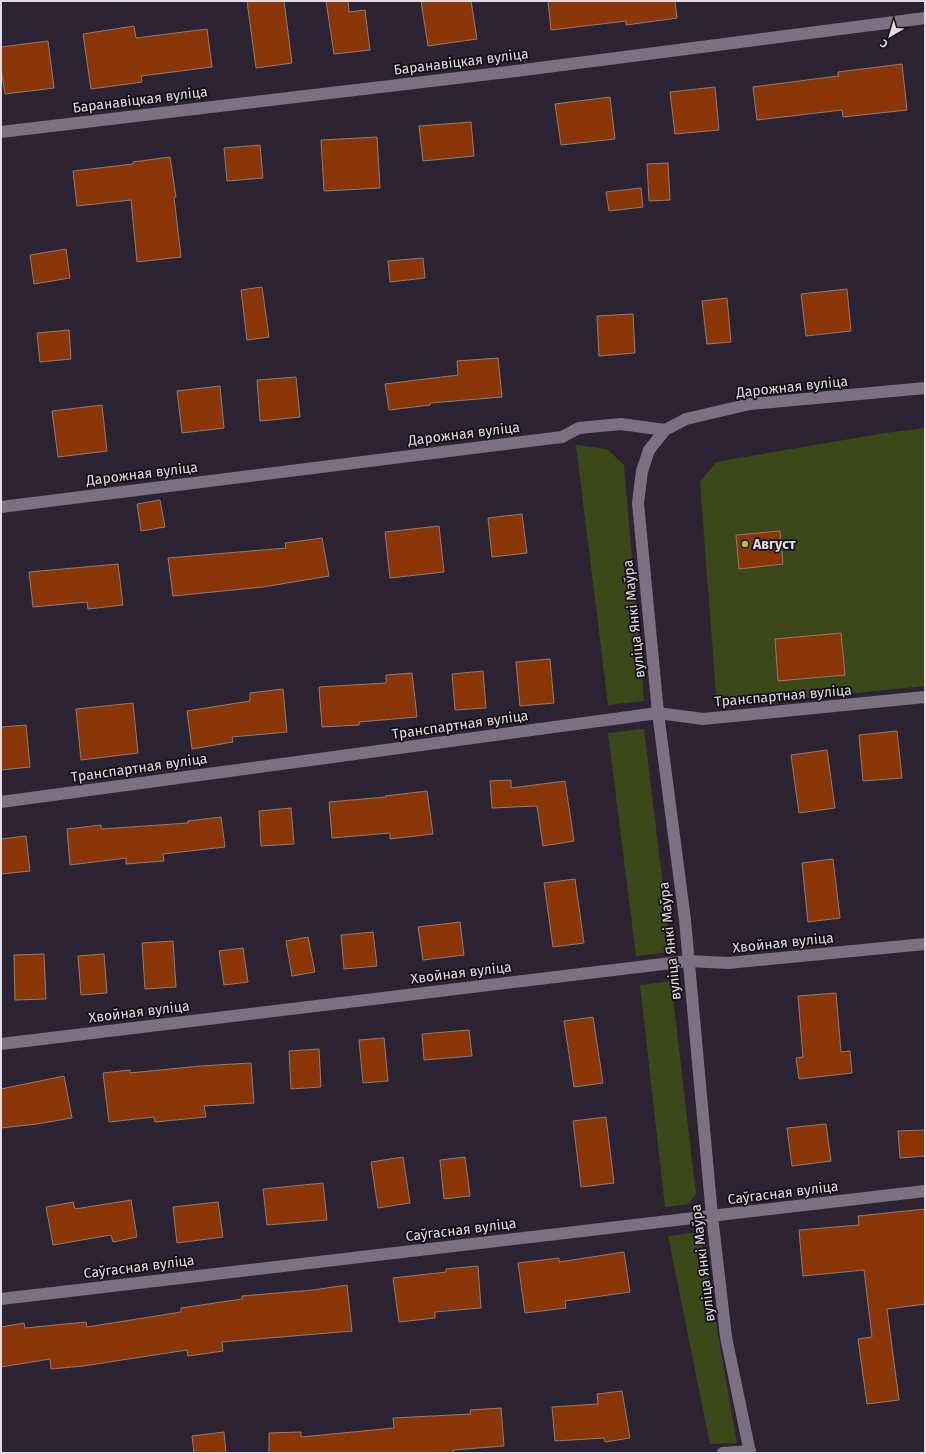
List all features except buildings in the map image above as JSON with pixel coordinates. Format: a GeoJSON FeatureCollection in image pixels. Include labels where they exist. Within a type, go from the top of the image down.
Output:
{"type":"FeatureCollection","features":[{"type":"Feature","properties":{"kind":"street","name":"Баранавіцкая вуліца"},"geometry":{"type":"LineString","coordinates":[[1,132],[516,71],[925,18]]}},
{"type":"Feature","properties":{"kind":"street","name":"Дарожная вуліца"},"geometry":{"type":"LineString","coordinates":[[1,507],[562,437],[578,428],[621,424],[665,430],[686,419],[750,404],[925,388]]}},
{"type":"Feature","properties":{"kind":"street","name":"вуліца Янкі Маўра"},"geometry":{"type":"LineString","coordinates":[[665,430],[649,450],[642,471],[638,503],[658,713],[685,920],[712,1216],[726,1337],[750,1452]]}},
{"type":"Feature","properties":{"kind":"street","name":"Транспартная вуліца"},"geometry":{"type":"LineString","coordinates":[[1,802],[658,713],[703,719],[925,698]]}},
{"type":"Feature","properties":{"kind":"street","name":"Хвойная вуліца"},"geometry":{"type":"LineString","coordinates":[[1,1044],[688,961],[728,963],[925,944]]}},
{"type":"Feature","properties":{"kind":"street","name":"Саўгасная вуліца"},"geometry":{"type":"LineString","coordinates":[[1,1298],[925,1191]]}},
{"type":"Feature","properties":{"kind":"street"},"geometry":{"type":"LineString","coordinates":[[724,1453],[750,1452]]}},
{"type":"Feature","properties":{"kind":"green space"},"geometry":{"type":"Polygon","coordinates":[[[925,428],[925,686],[717,707],[700,482],[716,462],[885,433],[925,428]]]}},
{"type":"Feature","properties":{"kind":"green space"},"geometry":{"type":"Polygon","coordinates":[[[576,445],[607,449],[624,465],[644,701],[608,705],[576,445]]]}},
{"type":"Feature","properties":{"kind":"green space"},"geometry":{"type":"Polygon","coordinates":[[[644,729],[671,952],[636,956],[608,733],[644,729]]]}},
{"type":"Feature","properties":{"kind":"green space"},"geometry":{"type":"Polygon","coordinates":[[[671,981],[696,1194],[689,1204],[665,1207],[640,985],[671,981]]]}},
{"type":"Feature","properties":{"kind":"green space"},"geometry":{"type":"Polygon","coordinates":[[[700,1232],[737,1443],[710,1444],[668,1236],[700,1232]]]}},
{"type":"Feature","properties":{"kind":"place","name":"Август"},"geometry":{"type":"Point","coordinates":[745,544]}}]}
